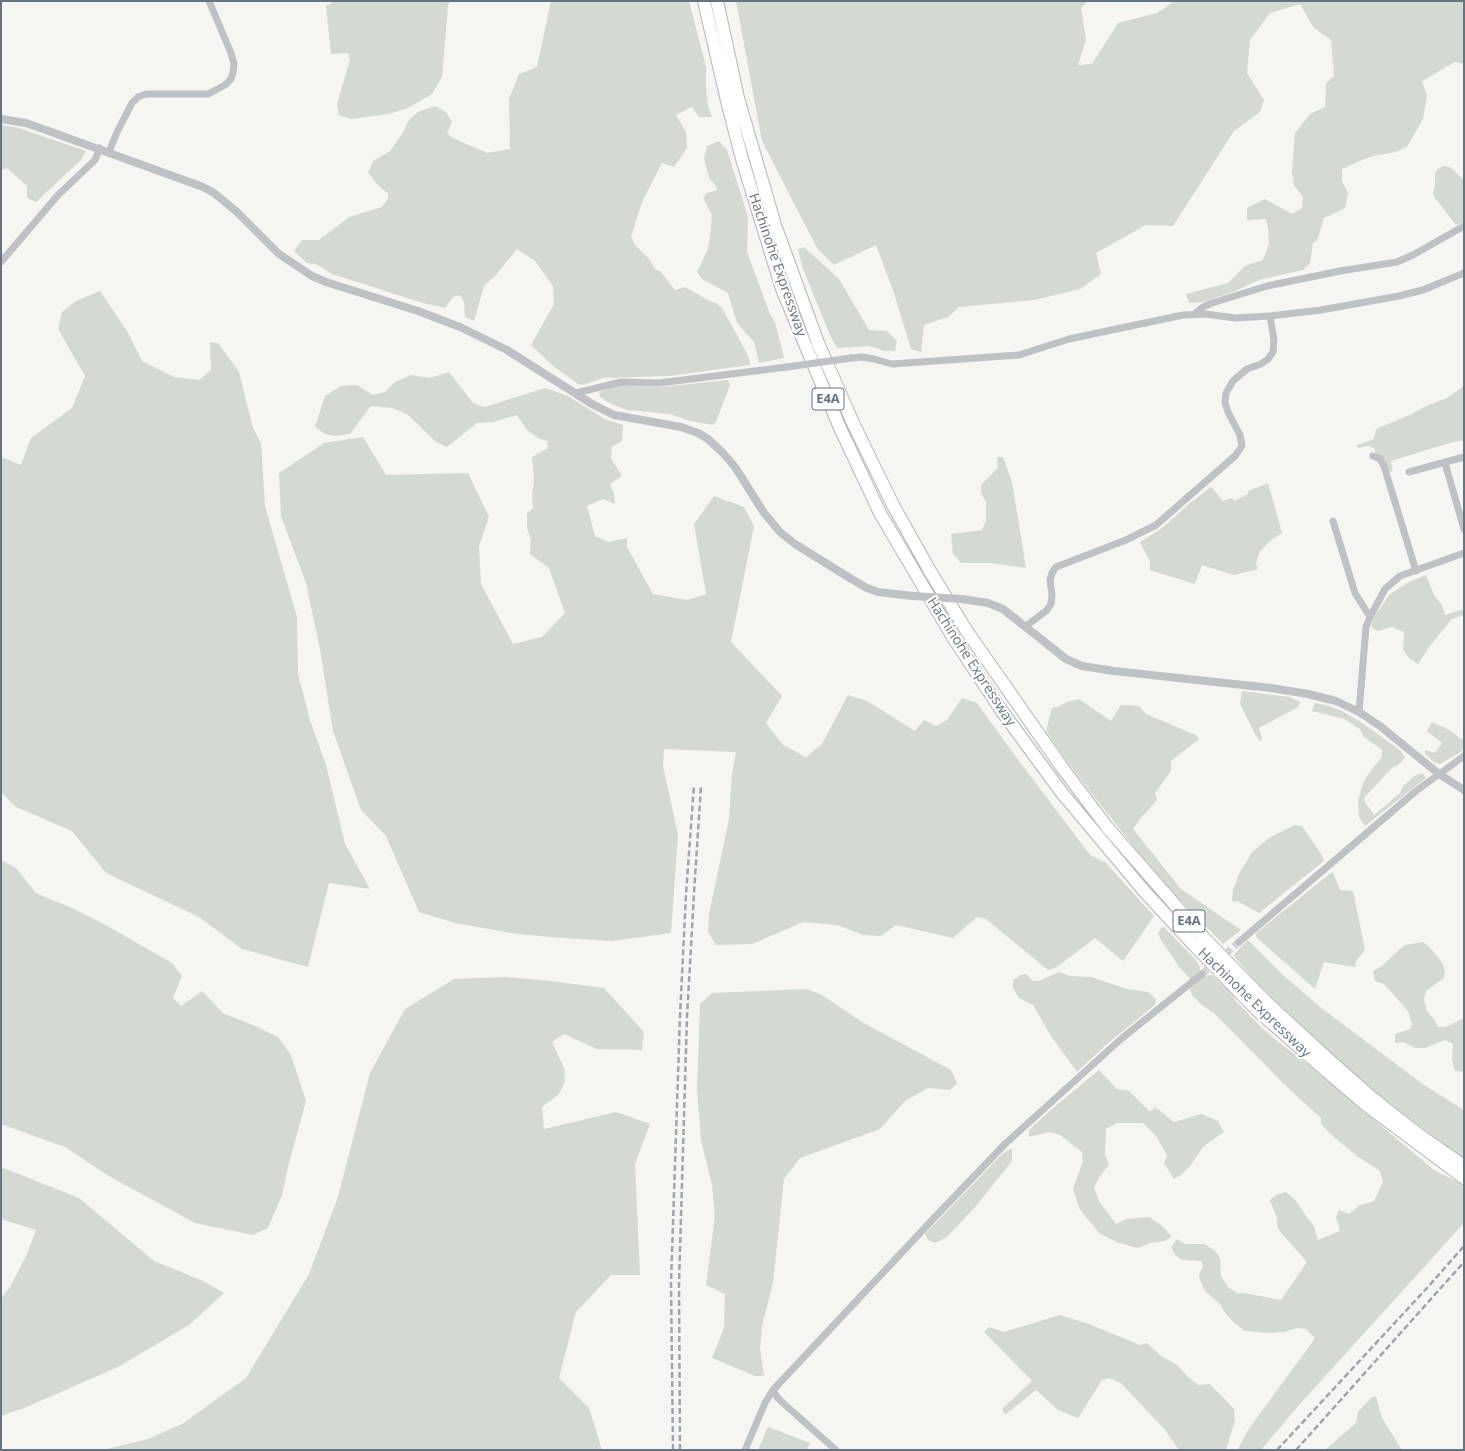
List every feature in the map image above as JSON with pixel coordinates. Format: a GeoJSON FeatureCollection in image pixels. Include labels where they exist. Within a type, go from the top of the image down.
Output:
{"type":"FeatureCollection","features":[{"type":"Feature","properties":{"kind":"highway","name":"Hachinohe Expressway"},"geometry":{"type":"LineString","coordinates":[[704,1],[742,159],[782,289],[840,428],[880,513],[954,639],[1001,710],[1062,793],[1144,891],[1194,945],[1257,1010],[1365,1104],[1461,1170]]}},
{"type":"Feature","properties":{"kind":"highway","name":"Hachinohe Expressway"},"geometry":{"type":"LineString","coordinates":[[717,1],[738,98],[775,225],[818,343],[853,423],[893,505],[966,630],[1061,766],[1107,827],[1203,937],[1266,1002],[1329,1060],[1461,1170]]}},
{"type":"Feature","properties":{"kind":"street"},"geometry":{"type":"LineString","coordinates":[[109,152],[117,132],[132,103],[138,98],[154,94],[208,94],[218,90],[231,79],[234,64],[231,53],[209,1]]}},
{"type":"Feature","properties":{"kind":"street"},"geometry":{"type":"LineString","coordinates":[[1,118],[26,123],[191,181],[208,190],[237,212],[279,254],[312,276],[326,282],[418,311],[460,327],[507,350],[592,404],[614,415],[681,427],[698,433],[708,439],[735,467],[764,513],[780,532],[795,544],[867,588],[878,592],[988,604],[1003,609],[1066,659],[1082,666],[1308,694],[1336,701],[1359,712],[1385,730],[1439,774],[1464,790]]}},
{"type":"Feature","properties":{"kind":"street"},"geometry":{"type":"LineString","coordinates":[[1,262],[58,195],[95,160],[100,148]]}},
{"type":"Feature","properties":{"kind":"street"},"geometry":{"type":"LineString","coordinates":[[1195,314],[1212,303],[1268,286],[1315,276],[1397,262],[1414,255],[1464,226]]}},
{"type":"Feature","properties":{"kind":"street"},"geometry":{"type":"LineString","coordinates":[[576,393],[621,382],[659,383],[862,357],[892,364],[1019,355],[1036,351],[1069,339],[1183,315],[1195,314],[1235,318],[1270,316],[1320,310],[1399,296],[1423,290],[1464,273]]}},
{"type":"Feature","properties":{"kind":"street"},"geometry":{"type":"LineString","coordinates":[[1026,626],[1046,611],[1051,604],[1052,595],[1050,580],[1052,573],[1056,568],[1126,540],[1156,525],[1235,456],[1242,446],[1240,435],[1225,403],[1226,394],[1233,381],[1248,369],[1261,364],[1268,359],[1273,352],[1274,340],[1270,316]]}},
{"type":"Feature","properties":{"kind":"street"},"geometry":{"type":"LineString","coordinates":[[1372,456],[1380,459],[1384,466],[1416,571]]}},
{"type":"Feature","properties":{"kind":"street"},"geometry":{"type":"LineString","coordinates":[[1409,472],[1464,457]]}},
{"type":"Feature","properties":{"kind":"street"},"geometry":{"type":"LineString","coordinates":[[1445,462],[1464,529]]}},
{"type":"Feature","properties":{"kind":"street"},"geometry":{"type":"LineString","coordinates":[[1333,521],[1355,593],[1370,617]]}},
{"type":"Feature","properties":{"kind":"street"},"geometry":{"type":"LineString","coordinates":[[1359,712],[1366,627],[1385,589],[1400,576],[1464,553]]}},
{"type":"Feature","properties":{"kind":"street"},"geometry":{"type":"LineString","coordinates":[[1239,942],[1331,863],[1439,774],[1464,756]]}},
{"type":"Feature","properties":{"kind":"street"},"geometry":{"type":"LineString","coordinates":[[745,1450],[765,1403],[773,1390],[1005,1144],[1121,1039],[1202,974]]}},
{"type":"Feature","properties":{"kind":"street"},"geometry":{"type":"LineString","coordinates":[[773,1390],[783,1403],[836,1450]]}},
{"type":"Feature","properties":{"kind":"shaded area"},"geometry":{"type":"Polygon","coordinates":[[[334,1],[451,1],[448,5],[442,77],[432,94],[408,108],[389,114],[351,119],[339,115],[337,105],[350,59],[348,53],[331,54],[326,6],[334,1]]]}},
{"type":"Feature","properties":{"kind":"shaded area"},"geometry":{"type":"Polygon","coordinates":[[[551,1],[689,1],[706,67],[708,105],[712,117],[699,117],[692,107],[676,115],[686,132],[687,148],[674,167],[662,163],[642,202],[631,237],[635,245],[649,259],[655,269],[661,272],[675,290],[685,287],[722,308],[744,348],[750,361],[750,365],[669,376],[603,378],[584,385],[578,384],[553,366],[531,345],[554,304],[553,286],[535,261],[517,249],[496,275],[484,286],[474,321],[465,317],[464,302],[460,295],[453,297],[445,308],[423,303],[332,274],[316,264],[307,263],[294,251],[302,240],[319,240],[349,217],[382,207],[388,199],[388,194],[376,183],[368,172],[373,161],[390,151],[402,134],[409,120],[418,112],[435,106],[446,112],[452,122],[447,134],[487,153],[510,149],[509,99],[519,74],[537,67],[551,1]]]}},
{"type":"Feature","properties":{"kind":"shaded area"},"geometry":{"type":"Polygon","coordinates":[[[736,1],[1088,1],[1081,8],[1086,40],[1078,65],[1092,64],[1118,23],[1157,13],[1175,1],[1464,1],[1464,64],[1455,62],[1422,81],[1427,96],[1423,119],[1407,147],[1396,152],[1373,156],[1342,169],[1342,181],[1348,193],[1345,208],[1324,218],[1317,241],[1313,243],[1310,263],[1303,270],[1259,280],[1233,292],[1203,302],[1189,303],[1186,294],[1228,283],[1245,266],[1263,260],[1269,244],[1266,219],[1247,220],[1247,208],[1265,199],[1292,214],[1302,208],[1303,197],[1294,185],[1292,172],[1295,133],[1310,114],[1325,107],[1326,83],[1334,76],[1331,40],[1314,28],[1300,4],[1270,13],[1250,40],[1247,73],[1264,100],[1260,112],[1234,131],[1173,226],[1146,225],[1096,253],[1101,274],[1080,289],[1035,300],[959,307],[948,317],[924,325],[921,352],[911,349],[894,293],[876,245],[834,265],[817,248],[762,141],[736,1]]]}},
{"type":"Feature","properties":{"kind":"shaded area"},"geometry":{"type":"Polygon","coordinates":[[[1,125],[19,128],[86,151],[81,160],[36,202],[27,198],[27,186],[7,168],[1,170],[1,125]]]}},
{"type":"Feature","properties":{"kind":"shaded area"},"geometry":{"type":"Polygon","coordinates":[[[719,141],[727,150],[748,217],[747,252],[770,314],[775,322],[784,358],[759,363],[754,342],[737,323],[728,293],[702,279],[697,272],[708,249],[712,215],[703,198],[707,193],[717,190],[716,186],[709,178],[704,158],[707,146],[719,141]]]}},
{"type":"Feature","properties":{"kind":"shaded area"},"geometry":{"type":"Polygon","coordinates":[[[1443,166],[1450,167],[1464,180],[1464,222],[1456,225],[1435,198],[1433,193],[1435,173],[1443,166]]]}},
{"type":"Feature","properties":{"kind":"shaded area"},"geometry":{"type":"Polygon","coordinates":[[[804,247],[839,279],[869,330],[887,331],[897,341],[895,351],[885,351],[869,346],[837,348],[830,335],[803,269],[798,249],[804,247]]]}},
{"type":"Feature","properties":{"kind":"shaded area"},"geometry":{"type":"Polygon","coordinates":[[[100,291],[127,331],[142,361],[174,377],[199,380],[211,370],[210,342],[218,343],[239,372],[253,428],[261,443],[265,506],[297,617],[298,674],[310,720],[326,765],[345,844],[370,889],[329,883],[308,967],[242,949],[199,917],[106,873],[72,831],[16,807],[1,792],[1,457],[21,465],[31,438],[72,408],[85,376],[58,329],[62,312],[76,301],[100,291]]]}},
{"type":"Feature","properties":{"kind":"shaded area"},"geometry":{"type":"Polygon","coordinates":[[[449,372],[473,403],[485,407],[545,388],[568,396],[605,419],[623,425],[622,441],[612,447],[611,458],[622,476],[610,484],[614,494],[615,504],[603,499],[587,506],[595,536],[609,542],[627,538],[627,547],[653,594],[687,600],[706,594],[694,524],[714,496],[744,507],[754,526],[731,642],[782,696],[766,723],[783,745],[806,757],[822,744],[848,695],[867,701],[915,731],[924,720],[936,726],[947,720],[962,698],[977,703],[1090,855],[1105,862],[1154,916],[1123,961],[1095,938],[1057,967],[1048,970],[986,919],[977,917],[953,938],[896,925],[881,936],[863,935],[837,925],[803,922],[752,944],[716,945],[708,932],[709,914],[729,819],[732,774],[736,752],[664,749],[663,766],[678,835],[671,933],[612,941],[563,938],[517,934],[455,923],[419,912],[386,836],[361,810],[333,731],[320,649],[306,583],[281,516],[279,473],[324,443],[363,437],[386,475],[468,473],[489,517],[479,546],[481,584],[513,644],[542,637],[565,613],[549,568],[530,554],[531,540],[527,528],[527,513],[533,508],[532,496],[534,480],[532,457],[548,448],[547,441],[538,438],[527,430],[517,415],[493,422],[477,423],[447,447],[436,442],[407,414],[392,408],[371,406],[350,434],[335,436],[325,434],[315,427],[325,396],[341,386],[357,385],[373,395],[385,392],[395,382],[411,375],[430,378],[449,372]]]}},
{"type":"Feature","properties":{"kind":"shaded area"},"geometry":{"type":"Polygon","coordinates":[[[728,380],[730,385],[716,422],[713,425],[690,421],[670,414],[627,410],[611,404],[600,397],[599,392],[619,385],[660,387],[728,380]]]}},
{"type":"Feature","properties":{"kind":"shaded area"},"geometry":{"type":"Polygon","coordinates":[[[1464,386],[1464,440],[1391,461],[1393,471],[1390,472],[1376,454],[1374,448],[1368,446],[1358,448],[1357,445],[1374,439],[1376,429],[1447,398],[1464,386]]]}},
{"type":"Feature","properties":{"kind":"shaded area"},"geometry":{"type":"Polygon","coordinates":[[[997,457],[1003,457],[1012,482],[1026,568],[991,563],[961,563],[953,554],[951,534],[982,530],[986,521],[986,502],[981,493],[981,485],[998,468],[997,457]]]}},
{"type":"Feature","properties":{"kind":"shaded area"},"geometry":{"type":"Polygon","coordinates":[[[1268,483],[1282,533],[1271,540],[1260,551],[1256,563],[1258,569],[1234,575],[1202,565],[1195,584],[1150,570],[1150,562],[1140,542],[1162,528],[1190,503],[1211,487],[1223,501],[1232,498],[1234,501],[1248,494],[1248,491],[1268,483]]]}},
{"type":"Feature","properties":{"kind":"shaded area"},"geometry":{"type":"Polygon","coordinates":[[[1426,575],[1434,595],[1442,605],[1445,615],[1464,609],[1464,615],[1452,619],[1429,647],[1418,664],[1409,658],[1403,650],[1404,632],[1392,627],[1378,631],[1371,627],[1374,617],[1390,594],[1409,582],[1426,575]]]}},
{"type":"Feature","properties":{"kind":"shaded area"},"geometry":{"type":"Polygon","coordinates":[[[1242,691],[1290,697],[1300,702],[1298,707],[1259,728],[1262,739],[1261,741],[1256,736],[1240,704],[1242,691]]]}},
{"type":"Feature","properties":{"kind":"shaded area"},"geometry":{"type":"Polygon","coordinates":[[[1079,699],[1111,721],[1121,705],[1139,706],[1146,714],[1196,735],[1199,739],[1171,761],[1171,771],[1155,793],[1157,800],[1133,829],[1181,889],[1241,930],[1223,944],[1175,895],[1136,850],[1065,759],[1046,731],[1052,708],[1079,699]]]}},
{"type":"Feature","properties":{"kind":"shaded area"},"geometry":{"type":"Polygon","coordinates":[[[1315,703],[1340,710],[1361,722],[1401,751],[1405,758],[1398,765],[1393,767],[1364,798],[1374,815],[1400,793],[1403,786],[1416,775],[1423,773],[1426,778],[1365,826],[1359,817],[1358,801],[1363,783],[1382,757],[1382,750],[1364,737],[1360,729],[1344,719],[1312,711],[1315,703]]]}},
{"type":"Feature","properties":{"kind":"shaded area"},"geometry":{"type":"Polygon","coordinates":[[[1432,722],[1449,730],[1464,741],[1464,747],[1461,752],[1440,764],[1434,762],[1425,754],[1425,750],[1435,753],[1442,743],[1427,731],[1432,722]]]}},
{"type":"Feature","properties":{"kind":"shaded area"},"geometry":{"type":"Polygon","coordinates":[[[1295,825],[1302,826],[1324,861],[1259,913],[1239,902],[1232,901],[1233,890],[1239,874],[1252,852],[1269,838],[1295,825]]]}},
{"type":"Feature","properties":{"kind":"shaded area"},"geometry":{"type":"Polygon","coordinates":[[[1,860],[16,868],[36,893],[72,908],[102,923],[172,963],[182,976],[173,998],[181,1006],[202,991],[224,1014],[253,1025],[278,1037],[291,1055],[306,1101],[282,1195],[268,1228],[253,1235],[195,1223],[107,1175],[65,1147],[1,1124],[1,860]]]}},
{"type":"Feature","properties":{"kind":"shaded area"},"geometry":{"type":"Polygon","coordinates":[[[1332,872],[1340,890],[1353,891],[1365,950],[1356,961],[1355,967],[1324,962],[1315,989],[1256,937],[1256,933],[1332,872]]]}},
{"type":"Feature","properties":{"kind":"shaded area"},"geometry":{"type":"Polygon","coordinates":[[[1164,927],[1195,959],[1200,967],[1200,971],[1205,976],[1212,975],[1232,993],[1236,1001],[1271,1036],[1311,1067],[1434,1170],[1464,1185],[1464,1223],[1299,1405],[1261,1450],[1238,1449],[1248,1430],[1314,1340],[1314,1337],[1306,1329],[1298,1328],[1284,1332],[1268,1333],[1245,1331],[1234,1323],[1220,1304],[1205,1291],[1199,1278],[1203,1267],[1201,1261],[1182,1260],[1175,1255],[1171,1247],[1177,1239],[1185,1244],[1204,1244],[1214,1250],[1220,1258],[1221,1276],[1229,1288],[1238,1293],[1281,1300],[1307,1262],[1278,1229],[1277,1218],[1270,1200],[1276,1195],[1286,1192],[1296,1201],[1314,1226],[1318,1240],[1340,1231],[1336,1217],[1339,1210],[1349,1214],[1360,1205],[1374,1201],[1383,1182],[1380,1171],[1357,1156],[1334,1137],[1321,1124],[1321,1118],[1287,1087],[1216,1015],[1202,1005],[1192,995],[1190,989],[1194,983],[1180,968],[1158,933],[1161,928],[1164,927]]]}},
{"type":"Feature","properties":{"kind":"shaded area"},"geometry":{"type":"Polygon","coordinates":[[[1248,940],[1283,975],[1320,1007],[1424,1085],[1464,1110],[1464,1160],[1363,1083],[1254,980],[1233,955],[1248,940]]]}},
{"type":"Feature","properties":{"kind":"shaded area"},"geometry":{"type":"Polygon","coordinates":[[[1423,942],[1433,951],[1443,964],[1445,973],[1444,978],[1426,991],[1424,1000],[1427,1011],[1434,1019],[1438,1027],[1446,1027],[1464,1018],[1464,1072],[1455,1071],[1452,1059],[1453,1044],[1445,1040],[1425,1048],[1416,1048],[1403,1042],[1395,1043],[1395,1034],[1410,1029],[1412,1024],[1408,1011],[1384,984],[1375,981],[1373,971],[1382,966],[1400,949],[1405,945],[1423,942]]]}},
{"type":"Feature","properties":{"kind":"shaded area"},"geometry":{"type":"Polygon","coordinates":[[[1059,972],[1070,976],[1091,977],[1127,989],[1148,992],[1156,999],[1155,1005],[1107,1044],[1077,1072],[1051,1036],[1033,1005],[1019,998],[1013,988],[1013,980],[1021,975],[1026,974],[1033,981],[1039,981],[1059,972]]]}},
{"type":"Feature","properties":{"kind":"shaded area"},"geometry":{"type":"Polygon","coordinates":[[[505,977],[604,988],[644,1032],[642,1050],[597,1049],[564,1034],[552,1042],[564,1068],[565,1081],[559,1094],[542,1107],[544,1129],[616,1112],[650,1124],[635,1164],[640,1275],[611,1275],[576,1312],[559,1378],[589,1408],[602,1450],[103,1450],[148,1439],[182,1424],[246,1378],[309,1274],[338,1197],[370,1073],[405,1009],[454,979],[505,977]]]}},
{"type":"Feature","properties":{"kind":"shaded area"},"geometry":{"type":"Polygon","coordinates":[[[807,989],[822,995],[862,1022],[951,1070],[957,1083],[950,1090],[928,1088],[905,1101],[880,1129],[800,1158],[784,1179],[773,1283],[762,1326],[760,1348],[764,1376],[755,1376],[712,1358],[724,1328],[725,1294],[706,1285],[715,1216],[712,1185],[701,1140],[697,1088],[700,1004],[712,993],[807,989]]]}},
{"type":"Feature","properties":{"kind":"shaded area"},"geometry":{"type":"Polygon","coordinates":[[[1099,1070],[1117,1089],[1129,1091],[1150,1112],[1155,1107],[1174,1122],[1201,1114],[1218,1121],[1224,1132],[1204,1146],[1190,1166],[1181,1175],[1174,1179],[1164,1163],[1167,1156],[1157,1137],[1143,1123],[1117,1123],[1106,1129],[1105,1155],[1109,1164],[1094,1187],[1099,1201],[1116,1224],[1127,1219],[1149,1217],[1161,1225],[1172,1236],[1165,1241],[1150,1243],[1138,1248],[1119,1243],[1099,1233],[1079,1208],[1073,1189],[1083,1161],[1082,1152],[1060,1135],[1049,1132],[1029,1137],[1029,1130],[1099,1070]]]}},
{"type":"Feature","properties":{"kind":"shaded area"},"geometry":{"type":"Polygon","coordinates":[[[1012,1148],[1012,1161],[976,1206],[947,1237],[935,1243],[928,1240],[925,1234],[1002,1154],[1012,1148]]]}},
{"type":"Feature","properties":{"kind":"shaded area"},"geometry":{"type":"Polygon","coordinates":[[[1,1167],[79,1198],[154,1261],[203,1281],[224,1293],[189,1325],[118,1367],[24,1408],[1,1416],[1,1299],[10,1287],[26,1256],[36,1230],[1,1219],[1,1167]]]}},
{"type":"Feature","properties":{"kind":"shaded area"},"geometry":{"type":"Polygon","coordinates":[[[1060,1315],[1089,1324],[1140,1345],[1147,1343],[1160,1355],[1177,1365],[1198,1385],[1210,1384],[1234,1409],[1235,1420],[1226,1450],[1179,1450],[1165,1430],[1121,1383],[1109,1378],[1102,1380],[1078,1418],[1058,1410],[1036,1390],[1005,1415],[1002,1409],[1032,1381],[984,1332],[989,1327],[1004,1332],[1060,1315]]]}},
{"type":"Feature","properties":{"kind":"shaded area"},"geometry":{"type":"Polygon","coordinates":[[[1376,1396],[1382,1418],[1402,1450],[1325,1450],[1356,1423],[1358,1412],[1371,1398],[1376,1396]]]}},
{"type":"Feature","properties":{"kind":"shaded area"},"geometry":{"type":"Polygon","coordinates":[[[768,1427],[810,1443],[807,1450],[758,1450],[768,1427]]]}},
{"type":"Feature","properties":{"kind":"tunnel"},"geometry":{"type":"LineString","coordinates":[[1202,974],[1239,942]]}},
{"type":"Feature","properties":{"kind":"railway"},"geometry":{"type":"LineString","coordinates":[[673,1450],[671,1283],[680,1016],[686,894],[694,785]]}},
{"type":"Feature","properties":{"kind":"railway"},"geometry":{"type":"LineString","coordinates":[[680,1450],[679,1283],[687,1017],[701,786]]}},
{"type":"Feature","properties":{"kind":"railway"},"geometry":{"type":"LineString","coordinates":[[1277,1450],[1464,1246]]}},
{"type":"Feature","properties":{"kind":"railway"},"geometry":{"type":"LineString","coordinates":[[1296,1450],[1464,1262]]}}]}
